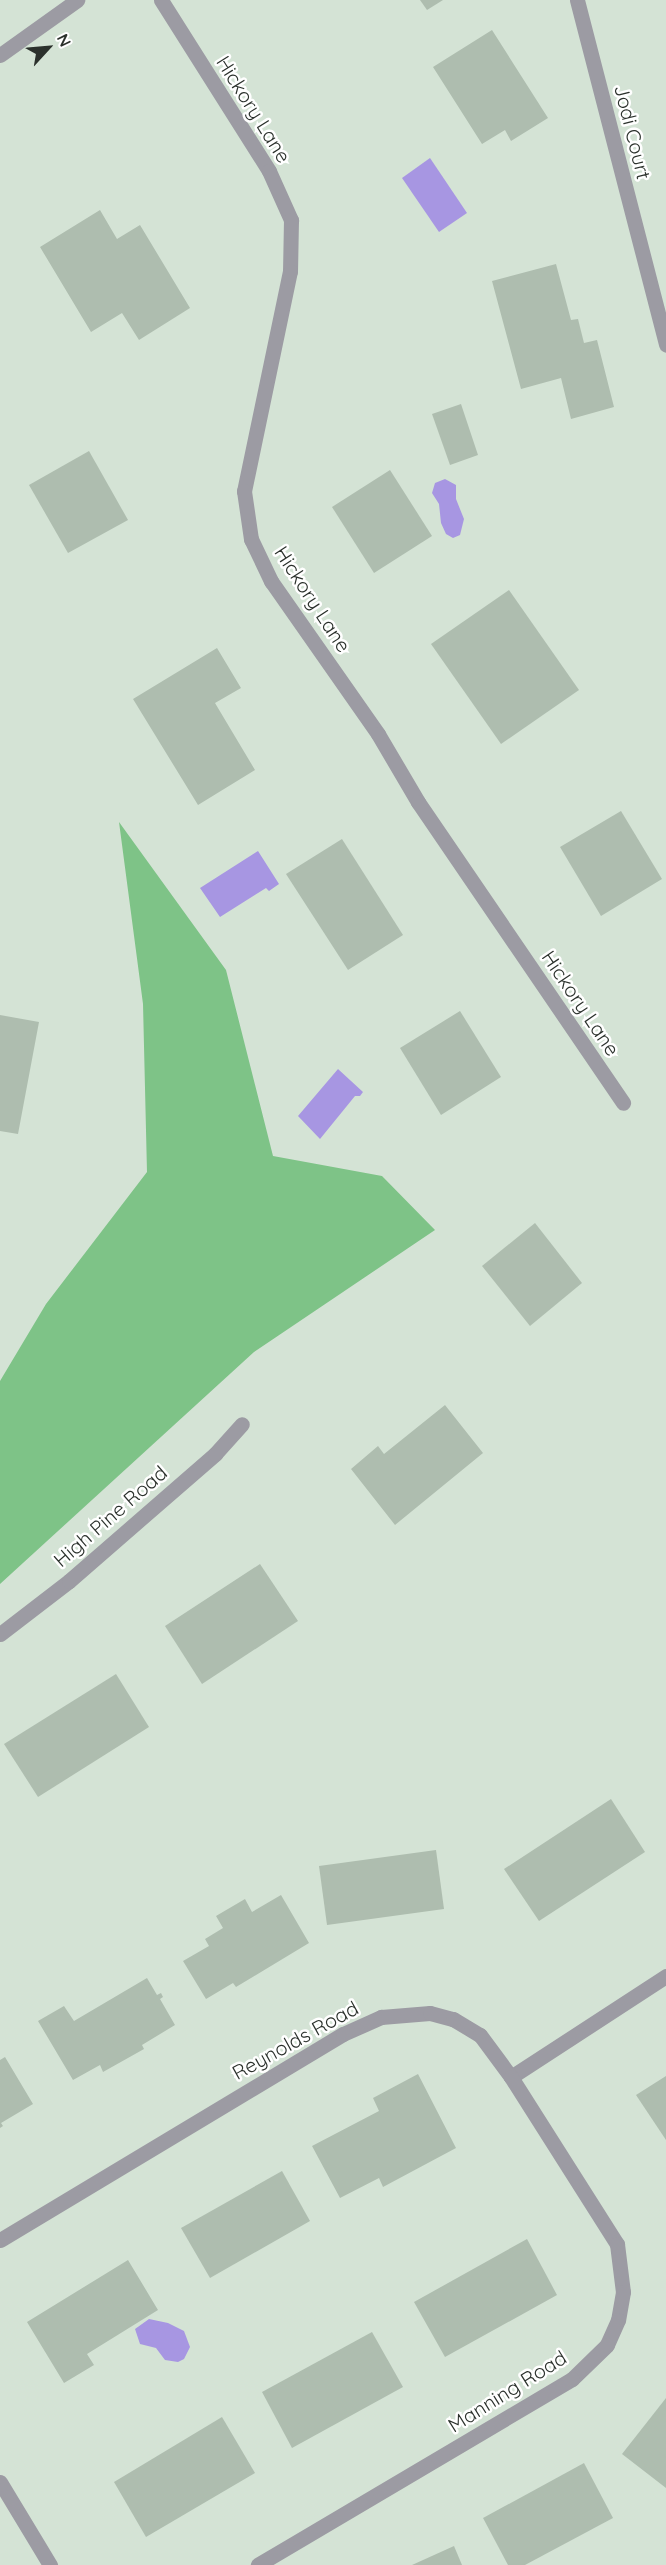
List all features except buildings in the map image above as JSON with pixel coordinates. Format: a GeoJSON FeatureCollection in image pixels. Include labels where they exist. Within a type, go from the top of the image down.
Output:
{"type":"FeatureCollection","features":[{"type":"Feature","properties":{"kind":"street"},"geometry":{"type":"LineString","coordinates":[[0,55],[77,0]]}},
{"type":"Feature","properties":{"kind":"street","name":"Hickory Lane"},"geometry":{"type":"LineString","coordinates":[[161,0],[269,171],[291,220],[290,271],[244,491],[251,539],[271,581],[378,734],[418,802],[623,1102]]}},
{"type":"Feature","properties":{"kind":"street","name":"Jodi Court"},"geometry":{"type":"LineString","coordinates":[[577,0],[666,345]]}},
{"type":"Feature","properties":{"kind":"street","name":"High Pine Road"},"geometry":{"type":"LineString","coordinates":[[0,1634],[69,1581],[215,1454],[242,1424]]}},
{"type":"Feature","properties":{"kind":"street"},"geometry":{"type":"LineString","coordinates":[[511,2077],[666,1976]]}},
{"type":"Feature","properties":{"kind":"street","name":"Reynolds Road"},"geometry":{"type":"LineString","coordinates":[[0,2240],[343,2034],[381,2017],[430,2013],[453,2019],[480,2035],[511,2077]]}},
{"type":"Feature","properties":{"kind":"street","name":"Manning Road"},"geometry":{"type":"LineString","coordinates":[[258,2565],[572,2379],[607,2345],[618,2320],[623,2292],[617,2244],[511,2077]]}},
{"type":"Feature","properties":{"kind":"street"},"geometry":{"type":"LineString","coordinates":[[0,2482],[50,2565]]}},
{"type":"Feature","properties":{"kind":"green space"},"geometry":{"type":"Polygon","coordinates":[[[119,822],[226,970],[273,1156],[382,1176],[435,1230],[254,1352],[0,1584],[0,1381],[46,1304],[147,1172],[143,1004],[119,822]]]}},
{"type":"Feature","properties":{"kind":"shaded area"},"geometry":{"type":"Polygon","coordinates":[[[430,158],[467,213],[439,232],[402,178],[430,158]]]}},
{"type":"Feature","properties":{"kind":"shaded area"},"geometry":{"type":"Polygon","coordinates":[[[445,479],[456,485],[456,499],[464,519],[460,535],[453,538],[446,534],[441,523],[439,504],[432,493],[435,483],[445,479]]]}},
{"type":"Feature","properties":{"kind":"shaded area"},"geometry":{"type":"Polygon","coordinates":[[[258,851],[279,884],[269,891],[266,888],[220,917],[200,888],[258,851]]]}},
{"type":"Feature","properties":{"kind":"shaded area"},"geometry":{"type":"Polygon","coordinates":[[[338,1069],[363,1092],[360,1096],[355,1096],[320,1139],[298,1116],[338,1069]]]}},
{"type":"Feature","properties":{"kind":"shaded area"},"geometry":{"type":"Polygon","coordinates":[[[149,2319],[168,2323],[184,2331],[190,2347],[184,2359],[178,2362],[165,2360],[156,2348],[140,2344],[135,2329],[149,2319]]]}}]}
